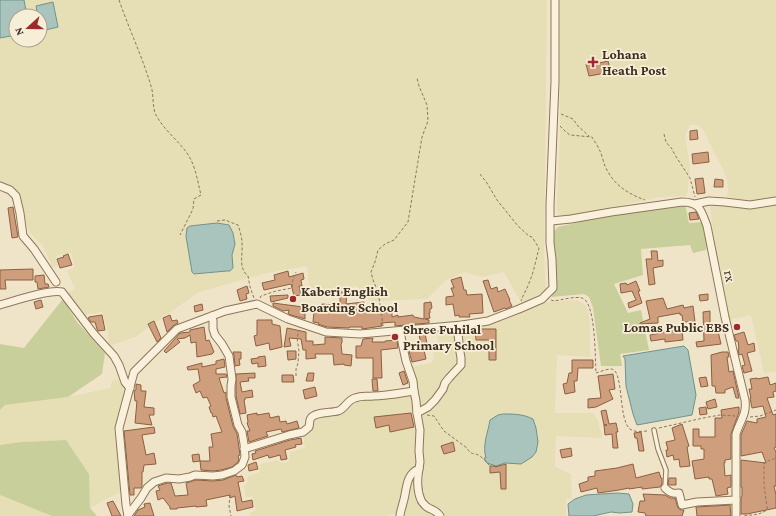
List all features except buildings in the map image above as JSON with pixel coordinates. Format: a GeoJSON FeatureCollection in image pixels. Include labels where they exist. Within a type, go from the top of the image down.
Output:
{"type":"FeatureCollection","features":[{"type":"Feature","properties":{"kind":"street"},"geometry":{"type":"LineString","coordinates":[[128,516],[120,428],[134,372],[178,329],[225,311],[257,304],[288,319],[326,332],[360,334],[462,325],[488,321],[519,309],[542,299],[553,288],[550,243],[550,205],[555,82],[555,0]]}},
{"type":"Feature","properties":{"kind":"street"},"geometry":{"type":"LineString","coordinates":[[0,186],[10,190],[16,196],[23,236],[34,249],[56,282]]}},
{"type":"Feature","properties":{"kind":"street"},"geometry":{"type":"LineString","coordinates":[[551,221],[682,202],[690,202],[695,204],[709,201],[750,206],[776,201]]}},
{"type":"Feature","properties":{"kind":"street","name":"rx"},"geometry":{"type":"LineString","coordinates":[[695,204],[704,216],[707,226],[725,317],[746,400],[745,412],[738,425],[736,434],[736,516]]}},
{"type":"Feature","properties":{"kind":"street"},"geometry":{"type":"LineString","coordinates":[[0,304],[49,292],[62,292],[94,334],[114,356],[130,388]]}},
{"type":"Feature","properties":{"kind":"street"},"geometry":{"type":"LineString","coordinates":[[128,516],[147,488],[154,482],[166,478],[179,479],[195,475],[222,475],[234,471],[242,465],[244,449],[242,432],[238,425],[231,397],[232,379],[230,356],[215,335],[212,316]]}},
{"type":"Feature","properties":{"kind":"street"},"geometry":{"type":"LineString","coordinates":[[417,413],[428,407],[435,400],[449,378],[461,365],[462,358],[458,334],[462,325]]}},
{"type":"Feature","properties":{"kind":"street"},"geometry":{"type":"LineString","coordinates":[[400,331],[406,361],[413,381],[420,430],[420,462],[418,474],[421,502],[428,508],[436,511],[440,516]]}},
{"type":"Feature","properties":{"kind":"street"},"geometry":{"type":"LineString","coordinates":[[244,449],[303,432],[309,427],[311,417],[317,414],[337,412],[353,398],[364,395],[373,396],[414,391]]}},
{"type":"Feature","properties":{"kind":"street"},"geometry":{"type":"LineString","coordinates":[[400,516],[409,478],[414,471],[418,469]]}},
{"type":"Feature","properties":{"kind":"street"},"geometry":{"type":"LineString","coordinates":[[665,488],[668,492],[673,494],[679,493],[682,505],[697,502],[736,500]]}},
{"type":"Feature","properties":{"kind":"lane"},"geometry":{"type":"LineString","coordinates":[[654,430],[658,449],[666,470],[665,488]]}},
{"type":"Feature","properties":{"kind":"path"},"geometry":{"type":"LineString","coordinates":[[119,0],[152,88],[155,114],[167,132],[184,149],[194,165],[202,196],[194,199],[193,209],[180,235]]}},
{"type":"Feature","properties":{"kind":"path"},"geometry":{"type":"LineString","coordinates":[[383,332],[378,292],[373,280],[372,272],[376,262],[378,250],[385,244],[394,240],[408,222],[422,137],[428,121],[427,105],[417,78]]}},
{"type":"Feature","properties":{"kind":"path"},"geometry":{"type":"LineString","coordinates":[[554,108],[573,119],[578,126],[590,137],[592,137],[600,150],[605,165],[618,184],[628,193],[647,201]]}},
{"type":"Feature","properties":{"kind":"path"},"geometry":{"type":"LineString","coordinates":[[559,125],[570,134],[590,137]]}},
{"type":"Feature","properties":{"kind":"path"},"geometry":{"type":"LineString","coordinates":[[664,134],[666,142],[690,178],[694,192],[695,204]]}},
{"type":"Feature","properties":{"kind":"path"},"geometry":{"type":"LineString","coordinates":[[480,174],[497,200],[518,226],[532,237],[539,248],[529,284],[523,294],[519,309]]}},
{"type":"Feature","properties":{"kind":"path"},"geometry":{"type":"LineString","coordinates":[[217,221],[225,220],[238,225],[241,232],[242,265],[245,274],[248,276],[250,287],[257,304]]}},
{"type":"Feature","properties":{"kind":"path"},"geometry":{"type":"LineString","coordinates":[[257,304],[261,296],[292,288],[293,279],[296,272]]}},
{"type":"Feature","properties":{"kind":"path"},"geometry":{"type":"LineString","coordinates":[[542,299],[554,301],[581,298],[589,305],[594,326],[596,373],[611,369],[615,370],[617,373],[624,420],[629,429],[633,431],[638,432],[654,430],[714,416],[760,416],[776,410]]}},
{"type":"Feature","properties":{"kind":"path"},"geometry":{"type":"LineString","coordinates":[[296,376],[299,351],[297,338],[301,323]]}},
{"type":"Feature","properties":{"kind":"path"},"geometry":{"type":"LineString","coordinates":[[417,413],[434,416],[444,431],[467,448],[469,452],[472,454],[477,454],[490,466]]}},
{"type":"Feature","properties":{"kind":"path"},"geometry":{"type":"LineString","coordinates":[[744,516],[751,514],[757,516],[767,510],[768,507],[764,493],[764,463],[768,460],[776,458]]}},
{"type":"Feature","properties":{"kind":"path"},"geometry":{"type":"LineString","coordinates":[[230,495],[229,506],[231,516]]}},
{"type":"Feature","properties":{"kind":"shaded area"},"geometry":{"type":"Polygon","coordinates":[[[24,0],[547,0],[544,252],[546,290],[522,304],[504,272],[482,277],[464,272],[445,281],[427,299],[373,302],[364,296],[357,286],[310,295],[307,266],[267,273],[199,292],[135,337],[109,346],[108,331],[102,312],[84,315],[68,293],[75,289],[67,271],[75,267],[71,253],[56,256],[58,266],[52,267],[43,246],[29,232],[16,190],[0,182],[0,38],[8,36],[8,48],[48,48],[48,29],[58,27],[48,17],[48,8],[38,8],[36,6],[36,8],[26,8],[24,0]],[[217,223],[188,226],[186,236],[192,272],[196,275],[230,271],[233,268],[232,255],[235,244],[230,227],[217,223]]]}},
{"type":"Feature","properties":{"kind":"shaded area"},"geometry":{"type":"Polygon","coordinates":[[[560,0],[776,0],[776,198],[760,201],[743,200],[727,196],[727,180],[704,131],[698,125],[690,125],[685,135],[690,167],[687,196],[660,197],[570,216],[563,216],[559,214],[557,210],[557,203],[560,134],[560,0]]]}},
{"type":"Feature","properties":{"kind":"shaded area"},"geometry":{"type":"Polygon","coordinates":[[[710,204],[751,209],[776,204],[776,372],[764,373],[751,315],[730,320],[714,248],[710,204]]]}},
{"type":"Feature","properties":{"kind":"shaded area"},"geometry":{"type":"Polygon","coordinates":[[[577,300],[584,304],[588,310],[590,325],[590,357],[557,355],[555,413],[593,413],[598,420],[602,438],[556,436],[555,467],[571,474],[572,499],[566,499],[566,516],[444,516],[444,514],[425,500],[422,478],[423,441],[413,367],[431,363],[434,358],[432,349],[438,342],[436,331],[496,321],[539,303],[577,300]]]}},
{"type":"Feature","properties":{"kind":"shaded area"},"geometry":{"type":"Polygon","coordinates":[[[118,379],[125,387],[125,395],[114,430],[121,492],[90,508],[89,474],[66,440],[21,442],[0,445],[0,410],[5,405],[68,397],[110,388],[112,381],[118,379]]]}},
{"type":"Feature","properties":{"kind":"shaded area"},"geometry":{"type":"Polygon","coordinates":[[[413,394],[417,430],[416,466],[408,471],[397,514],[384,516],[250,516],[250,513],[256,510],[252,496],[246,498],[244,486],[247,484],[248,476],[260,472],[260,464],[277,460],[281,463],[289,462],[290,452],[305,448],[303,434],[310,431],[315,419],[322,415],[346,411],[351,402],[366,398],[413,394]]]}},
{"type":"Feature","properties":{"kind":"shaded area"},"geometry":{"type":"Polygon","coordinates":[[[416,472],[416,485],[421,507],[433,513],[435,516],[403,516],[410,480],[416,472]]]}},
{"type":"Feature","properties":{"kind":"shaded area"},"geometry":{"type":"Polygon","coordinates":[[[0,495],[52,516],[0,516],[0,495]]]}},
{"type":"Feature","properties":{"kind":"green space"},"geometry":{"type":"Polygon","coordinates":[[[685,204],[689,223],[702,222],[707,246],[706,250],[693,253],[690,245],[641,249],[643,275],[614,284],[628,313],[641,310],[649,350],[620,354],[622,366],[601,366],[593,308],[589,297],[584,294],[552,297],[556,283],[552,237],[554,231],[558,227],[605,216],[685,204]]]}},
{"type":"Feature","properties":{"kind":"green space"},"geometry":{"type":"Polygon","coordinates":[[[63,299],[77,322],[105,353],[102,374],[68,397],[5,405],[0,410],[0,344],[24,348],[63,299]]]}},
{"type":"Feature","properties":{"kind":"green space"},"geometry":{"type":"Polygon","coordinates":[[[66,440],[89,474],[90,508],[97,516],[52,516],[0,495],[0,445],[21,442],[66,440]]]}},
{"type":"Feature","properties":{"kind":"water"},"geometry":{"type":"Polygon","coordinates":[[[0,0],[24,0],[26,8],[8,8],[8,36],[0,38],[0,0]]]}},
{"type":"Feature","properties":{"kind":"water"},"geometry":{"type":"Polygon","coordinates":[[[53,2],[58,27],[48,29],[48,8],[36,8],[36,6],[53,2]]]}},
{"type":"Feature","properties":{"kind":"water"},"geometry":{"type":"Polygon","coordinates":[[[217,223],[229,225],[233,233],[235,244],[232,255],[233,268],[230,271],[194,274],[192,272],[186,236],[187,228],[190,226],[217,223]]]}},
{"type":"Feature","properties":{"kind":"water"},"geometry":{"type":"Polygon","coordinates":[[[684,346],[688,350],[696,395],[692,415],[637,425],[626,386],[625,359],[623,356],[684,346]]]}},
{"type":"Feature","properties":{"kind":"water"},"geometry":{"type":"Polygon","coordinates":[[[503,414],[522,415],[533,419],[538,442],[536,452],[532,457],[521,464],[505,463],[496,466],[487,463],[484,458],[486,458],[485,444],[490,420],[503,414]]]}},
{"type":"Feature","properties":{"kind":"water"},"geometry":{"type":"Polygon","coordinates":[[[617,493],[629,494],[633,504],[632,512],[611,512],[593,516],[569,516],[568,504],[575,499],[586,495],[617,493]]]}},
{"type":"Feature","properties":{"kind":"place","name":"Lohana Heath Post"},"geometry":{"type":"Point","coordinates":[593,62]}},
{"type":"Feature","properties":{"kind":"place","name":"Kaberi English Boarding School"},"geometry":{"type":"Point","coordinates":[293,299]}},
{"type":"Feature","properties":{"kind":"place","name":"Lomas Public EBS"},"geometry":{"type":"Point","coordinates":[737,327]}},
{"type":"Feature","properties":{"kind":"place","name":"Shree Fuhilal Primary School"},"geometry":{"type":"Point","coordinates":[395,337]}}]}
